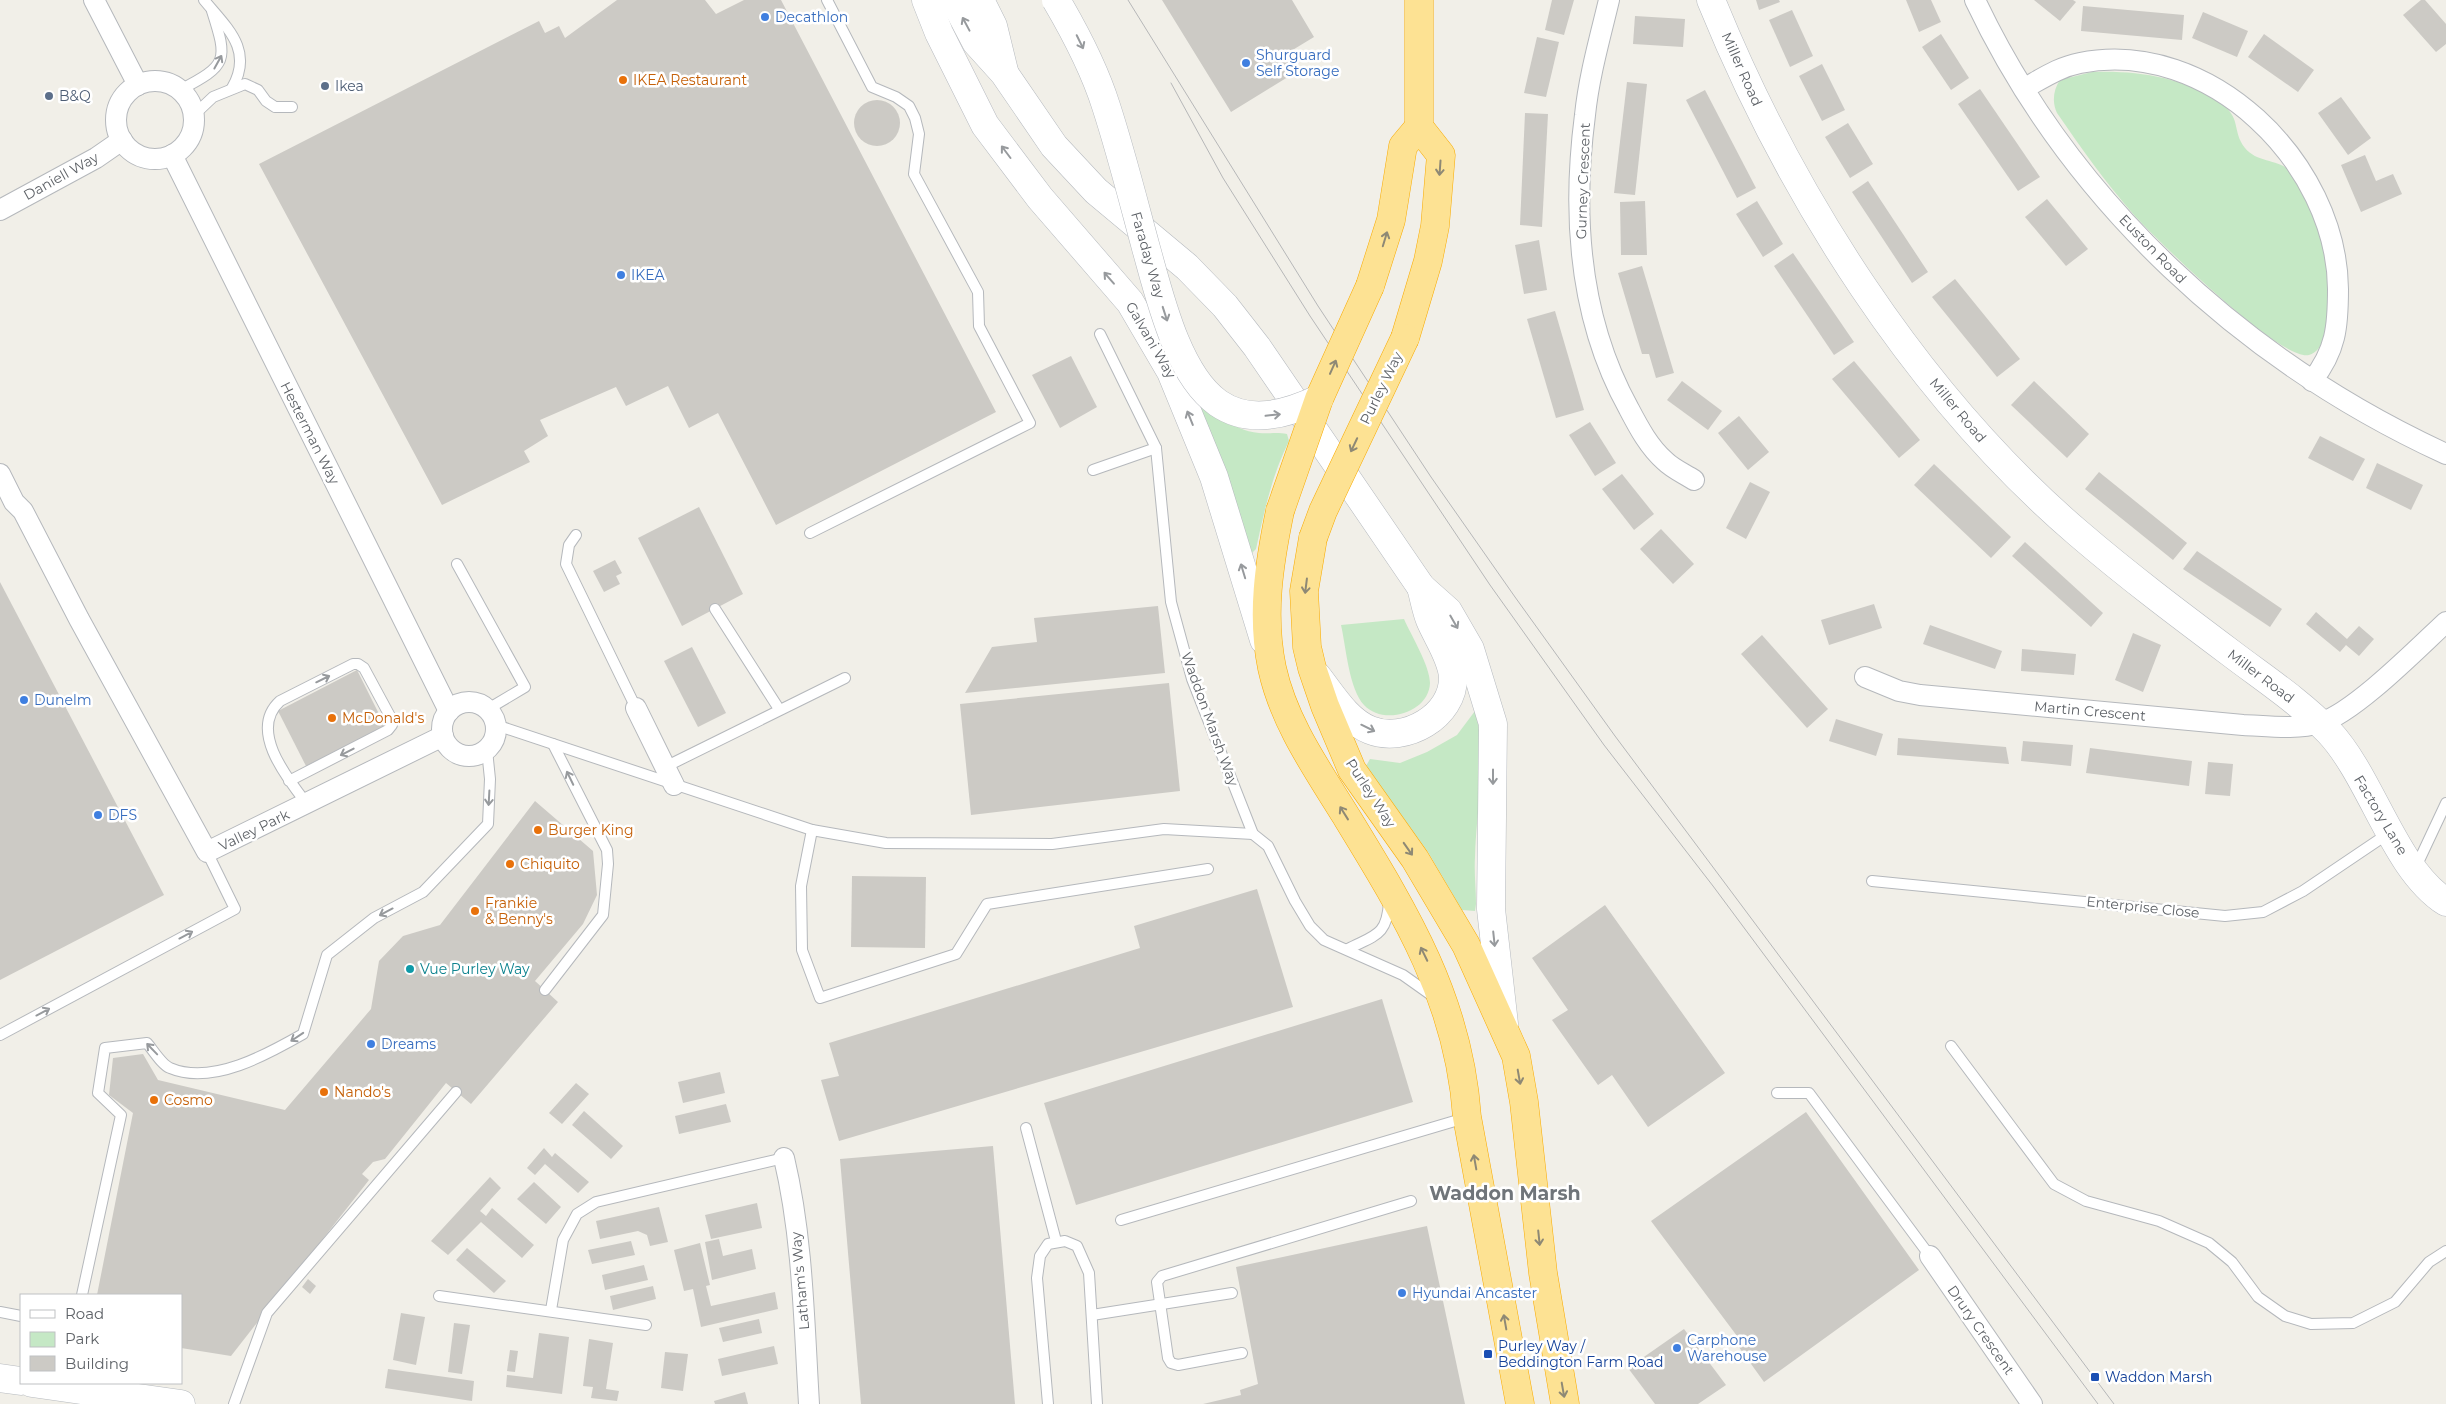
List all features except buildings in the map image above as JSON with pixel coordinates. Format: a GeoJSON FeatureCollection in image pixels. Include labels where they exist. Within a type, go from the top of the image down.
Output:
{"type":"FeatureCollection","features":[{"type":"Feature","properties":{"kind":"highway"},"geometry":{"type":"LineString","coordinates":[[1419,0],[1419,127],[1403,146],[1391,220],[1370,286],[1319,399],[1280,511],[1268,572],[1266,608],[1272,668],[1290,722],[1389,887],[1427,958],[1445,1005],[1465,1087],[1467,1117],[1520,1404]]}},
{"type":"Feature","properties":{"kind":"highway","name":"Purley Way"},"geometry":{"type":"LineString","coordinates":[[1419,127],[1441,155],[1435,226],[1426,269],[1405,338],[1327,503],[1313,538],[1304,591],[1307,647],[1325,706],[1352,770],[1415,859],[1466,944],[1516,1056],[1524,1102],[1543,1273],[1565,1404]]}},
{"type":"Feature","properties":{"kind":"street"},"geometry":{"type":"LineString","coordinates":[[94,0],[138,86]]}},
{"type":"Feature","properties":{"kind":"street","name":"Galvani Way"},"geometry":{"type":"LineString","coordinates":[[926,0],[939,33],[985,125],[1040,198],[1130,302],[1171,372],[1214,477],[1272,668]]}},
{"type":"Feature","properties":{"kind":"street"},"geometry":{"type":"LineString","coordinates":[[954,0],[976,42],[1004,73],[1054,146],[1096,191],[1187,267],[1225,306],[1257,347],[1421,587],[1448,611],[1470,649],[1493,724],[1491,909],[1504,1031]]}},
{"type":"Feature","properties":{"kind":"street"},"geometry":{"type":"LineString","coordinates":[[980,0],[993,26],[1004,73]]}},
{"type":"Feature","properties":{"kind":"street","name":"Faraday Way"},"geometry":{"type":"LineString","coordinates":[[1056,0],[1080,40],[1098,82],[1166,318],[1193,376],[1218,403],[1247,415],[1280,414],[1319,399]]}},
{"type":"Feature","properties":{"kind":"street","name":"Gurney Crescent"},"geometry":{"type":"LineString","coordinates":[[1610,0],[1592,68],[1585,114],[1579,205],[1584,270],[1603,355],[1617,388],[1649,445],[1666,462],[1694,480]]}},
{"type":"Feature","properties":{"kind":"street","name":"Miller Road"},"geometry":{"type":"LineString","coordinates":[[1711,0],[1764,118],[1800,185],[1875,302],[1962,417],[1999,458],[2074,530],[2116,566],[2280,690],[2320,724]]}},
{"type":"Feature","properties":{"kind":"street","name":"Euston Road"},"geometry":{"type":"LineString","coordinates":[[1975,0],[2025,88],[2079,166],[2153,252],[2228,319],[2263,347],[2312,381],[2372,417],[2446,454]]}},
{"type":"Feature","properties":{"kind":"street"},"geometry":{"type":"LineString","coordinates":[[2025,88],[2056,70],[2079,63],[2117,61],[2154,65],[2194,78],[2215,89],[2238,104],[2271,133],[2291,156],[2315,197],[2328,228],[2336,258],[2338,309],[2335,337],[2327,360],[2312,381]]}},
{"type":"Feature","properties":{"kind":"street"},"geometry":{"type":"LineString","coordinates":[[160,82],[180,90],[189,100],[194,115],[194,128],[189,141],[172,155],[155,160],[136,154],[122,140],[116,124],[117,111],[127,94],[138,86],[160,82]]}},
{"type":"Feature","properties":{"kind":"street","name":"Daniell Way"},"geometry":{"type":"LineString","coordinates":[[0,210],[96,158],[122,140]]}},
{"type":"Feature","properties":{"kind":"street","name":"Hesterman Way"},"geometry":{"type":"LineString","coordinates":[[172,155],[449,711]]}},
{"type":"Feature","properties":{"kind":"street","name":"Valley Park"},"geometry":{"type":"LineString","coordinates":[[0,474],[14,502],[23,511],[78,619],[207,852],[443,736]]}},
{"type":"Feature","properties":{"kind":"street"},"geometry":{"type":"LineString","coordinates":[[1312,668],[1348,715],[1369,730],[1386,734],[1401,733],[1417,728],[1431,719],[1444,706],[1451,691],[1453,676],[1449,661],[1429,618],[1421,587]]}},
{"type":"Feature","properties":{"kind":"street"},"geometry":{"type":"LineString","coordinates":[[2320,724],[2350,706],[2446,622]]}},
{"type":"Feature","properties":{"kind":"street","name":"Martin Crescent"},"geometry":{"type":"LineString","coordinates":[[1864,677],[1899,691],[1920,695],[2243,725],[2291,726],[2320,724]]}},
{"type":"Feature","properties":{"kind":"street"},"geometry":{"type":"LineString","coordinates":[[472,702],[492,717],[493,743],[487,750],[472,756],[463,756],[450,748],[443,736],[444,718],[449,711],[455,706],[472,702]]}},
{"type":"Feature","properties":{"kind":"street"},"geometry":{"type":"LineString","coordinates":[[636,708],[674,785]]}},
{"type":"Feature","properties":{"kind":"street","name":"Factory Lane"},"geometry":{"type":"LineString","coordinates":[[2320,724],[2345,754],[2414,871],[2433,893],[2446,902]]}},
{"type":"Feature","properties":{"kind":"street","name":"Latham's Way"},"geometry":{"type":"LineString","coordinates":[[784,1158],[790,1184],[802,1294],[809,1404]]}},
{"type":"Feature","properties":{"kind":"street","name":"Drury Crescent"},"geometry":{"type":"LineString","coordinates":[[1930,1256],[2032,1404]]}},
{"type":"Feature","properties":{"kind":"street"},"geometry":{"type":"LineString","coordinates":[[0,1378],[20,1381]]}},
{"type":"Feature","properties":{"kind":"street"},"geometry":{"type":"LineString","coordinates":[[39,1384],[180,1404]]}},
{"type":"Feature","properties":{"kind":"lane"},"geometry":{"type":"LineString","coordinates":[[204,0],[230,31],[240,50],[242,62],[240,75],[232,88]]}},
{"type":"Feature","properties":{"kind":"lane"},"geometry":{"type":"LineString","coordinates":[[810,533],[1030,423],[979,326],[978,292],[914,174],[919,134],[910,106],[896,96],[872,87],[827,0]]}},
{"type":"Feature","properties":{"kind":"lane"},"geometry":{"type":"LineString","coordinates":[[180,90],[202,79],[214,69],[222,58],[223,45],[212,11]]}},
{"type":"Feature","properties":{"kind":"lane"},"geometry":{"type":"LineString","coordinates":[[194,115],[213,96],[246,84],[258,90],[266,101],[275,107],[292,107]]}},
{"type":"Feature","properties":{"kind":"lane","name":"Waddon Marsh Way"},"geometry":{"type":"LineString","coordinates":[[1100,334],[1156,448],[1171,602],[1192,679],[1254,834],[1268,846],[1310,926],[1324,940],[1403,974],[1445,1005]]}},
{"type":"Feature","properties":{"kind":"lane"},"geometry":{"type":"LineString","coordinates":[[1093,470],[1156,448]]}},
{"type":"Feature","properties":{"kind":"lane"},"geometry":{"type":"LineString","coordinates":[[576,535],[569,545],[566,564],[636,708]]}},
{"type":"Feature","properties":{"kind":"lane"},"geometry":{"type":"LineString","coordinates":[[457,564],[525,687],[492,717],[553,744],[674,785],[812,830],[886,843],[1052,844],[1164,829],[1254,834]]}},
{"type":"Feature","properties":{"kind":"lane"},"geometry":{"type":"LineString","coordinates":[[715,609],[779,709]]}},
{"type":"Feature","properties":{"kind":"lane"},"geometry":{"type":"LineString","coordinates":[[290,781],[388,730],[392,725],[391,718],[367,673],[358,664],[352,664],[280,701],[270,710],[267,722],[272,749],[290,781],[307,804]]}},
{"type":"Feature","properties":{"kind":"lane"},"geometry":{"type":"LineString","coordinates":[[665,767],[845,678]]}},
{"type":"Feature","properties":{"kind":"lane"},"geometry":{"type":"LineString","coordinates":[[545,990],[603,915],[608,864],[607,850],[553,744]]}},
{"type":"Feature","properties":{"kind":"lane"},"geometry":{"type":"LineString","coordinates":[[82,1294],[121,1115],[98,1093],[105,1048],[147,1042],[168,1068],[198,1074],[258,1060],[303,1034],[327,955],[374,918],[423,892],[488,824],[490,779],[487,750]]}},
{"type":"Feature","properties":{"kind":"lane"},"geometry":{"type":"LineString","coordinates":[[2414,871],[2446,804]]}},
{"type":"Feature","properties":{"kind":"lane"},"geometry":{"type":"LineString","coordinates":[[812,830],[801,886],[802,950],[820,998],[956,954],[987,904],[1208,869]]}},
{"type":"Feature","properties":{"kind":"lane","name":"Enterprise Close"},"geometry":{"type":"LineString","coordinates":[[1872,880],[2225,916],[2263,912],[2303,891],[2391,832]]}},
{"type":"Feature","properties":{"kind":"lane"},"geometry":{"type":"LineString","coordinates":[[0,1035],[235,909],[207,852]]}},
{"type":"Feature","properties":{"kind":"lane"},"geometry":{"type":"LineString","coordinates":[[1348,949],[1381,932],[1388,917],[1389,887]]}},
{"type":"Feature","properties":{"kind":"lane"},"geometry":{"type":"LineString","coordinates":[[1951,1046],[2054,1184],[2086,1201],[2159,1221],[2209,1243],[2232,1262],[2258,1297],[2285,1316],[2311,1324],[2353,1324],[2395,1302],[2429,1262],[2446,1251]]}},
{"type":"Feature","properties":{"kind":"lane"},"geometry":{"type":"LineString","coordinates":[[234,1404],[267,1313],[456,1092]]}},
{"type":"Feature","properties":{"kind":"lane"},"geometry":{"type":"LineString","coordinates":[[1778,1093],[1809,1093],[1930,1256]]}},
{"type":"Feature","properties":{"kind":"lane"},"geometry":{"type":"LineString","coordinates":[[1121,1220],[1467,1117]]}},
{"type":"Feature","properties":{"kind":"lane"},"geometry":{"type":"LineString","coordinates":[[1026,1128],[1056,1241]]}},
{"type":"Feature","properties":{"kind":"lane"},"geometry":{"type":"LineString","coordinates":[[551,1310],[564,1240],[577,1214],[596,1202],[784,1158]]}},
{"type":"Feature","properties":{"kind":"lane"},"geometry":{"type":"LineString","coordinates":[[1242,1353],[1178,1365],[1171,1363],[1168,1358],[1157,1282],[1162,1276],[1411,1201]]}},
{"type":"Feature","properties":{"kind":"lane"},"geometry":{"type":"LineString","coordinates":[[1048,1404],[1037,1278],[1040,1256],[1048,1244],[1065,1240],[1077,1246],[1090,1272],[1097,1404]]}},
{"type":"Feature","properties":{"kind":"lane"},"geometry":{"type":"LineString","coordinates":[[1092,1315],[1160,1306],[1232,1293]]}},
{"type":"Feature","properties":{"kind":"lane"},"geometry":{"type":"LineString","coordinates":[[439,1296],[551,1310],[646,1326]]}},
{"type":"Feature","properties":{"kind":"lane"},"geometry":{"type":"LineString","coordinates":[[0,1312],[20,1316]]}},
{"type":"Feature","properties":{"kind":"green space"},"geometry":{"type":"Polygon","coordinates":[[[2092,72],[2124,72],[2158,77],[2189,86],[2204,93],[2218,101],[2231,113],[2241,142],[2250,153],[2262,159],[2280,164],[2290,171],[2319,224],[2325,254],[2328,274],[2328,316],[2325,334],[2319,348],[2309,355],[2294,352],[2247,320],[2192,272],[2124,203],[2075,139],[2057,113],[2054,105],[2054,96],[2060,80],[2092,72]]]}},
{"type":"Feature","properties":{"kind":"green space"},"geometry":{"type":"Polygon","coordinates":[[[1190,389],[1213,410],[1239,428],[1259,433],[1287,434],[1289,441],[1273,480],[1256,549],[1252,553],[1248,547],[1190,389]]]}},
{"type":"Feature","properties":{"kind":"green space"},"geometry":{"type":"Polygon","coordinates":[[[1404,619],[1427,668],[1430,683],[1428,693],[1414,709],[1404,713],[1382,715],[1372,711],[1359,698],[1351,678],[1341,625],[1404,619]]]}},
{"type":"Feature","properties":{"kind":"green space"},"geometry":{"type":"Polygon","coordinates":[[[1475,711],[1481,747],[1481,765],[1475,857],[1475,911],[1462,910],[1428,852],[1366,766],[1370,759],[1400,763],[1427,752],[1457,735],[1475,711]]]}},
{"type":"Feature","properties":{"kind":"tram line"},"geometry":{"type":"LineString","coordinates":[[1128,0],[1318,306],[1431,477],[1515,597],[1615,736],[2114,1404]]}},
{"type":"Feature","properties":{"kind":"tram line"},"geometry":{"type":"LineString","coordinates":[[1171,83],[1223,178],[1310,316],[1490,585],[1604,745],[1713,886],[2098,1404]]}},
{"type":"Feature","properties":{"kind":"place","name":"Decathlon"},"geometry":{"type":"Point","coordinates":[765,17]}},
{"type":"Feature","properties":{"kind":"place","name":"Shurguard Self Storage"},"geometry":{"type":"Point","coordinates":[1246,63]}},
{"type":"Feature","properties":{"kind":"place","name":"IKEA Restaurant"},"geometry":{"type":"Point","coordinates":[623,80]}},
{"type":"Feature","properties":{"kind":"place","name":"Ikea"},"geometry":{"type":"Point","coordinates":[325,86]}},
{"type":"Feature","properties":{"kind":"place","name":"B&Q"},"geometry":{"type":"Point","coordinates":[49,96]}},
{"type":"Feature","properties":{"kind":"place","name":"IKEA"},"geometry":{"type":"Point","coordinates":[621,275]}},
{"type":"Feature","properties":{"kind":"place","name":"Dunelm"},"geometry":{"type":"Point","coordinates":[24,700]}},
{"type":"Feature","properties":{"kind":"place","name":"McDonald's"},"geometry":{"type":"Point","coordinates":[332,718]}},
{"type":"Feature","properties":{"kind":"place","name":"DFS"},"geometry":{"type":"Point","coordinates":[98,815]}},
{"type":"Feature","properties":{"kind":"place","name":"Burger King"},"geometry":{"type":"Point","coordinates":[538,830]}},
{"type":"Feature","properties":{"kind":"place","name":"Chiquito"},"geometry":{"type":"Point","coordinates":[510,864]}},
{"type":"Feature","properties":{"kind":"place","name":"Frankie & Benny's"},"geometry":{"type":"Point","coordinates":[475,911]}},
{"type":"Feature","properties":{"kind":"place","name":"Vue Purley Way"},"geometry":{"type":"Point","coordinates":[410,969]}},
{"type":"Feature","properties":{"kind":"place","name":"Dreams"},"geometry":{"type":"Point","coordinates":[371,1044]}},
{"type":"Feature","properties":{"kind":"place","name":"Nando's"},"geometry":{"type":"Point","coordinates":[324,1092]}},
{"type":"Feature","properties":{"kind":"place","name":"Cosmo"},"geometry":{"type":"Point","coordinates":[154,1100]}},
{"type":"Feature","properties":{"kind":"place","name":"Hyundai Ancaster"},"geometry":{"type":"Point","coordinates":[1402,1293]}},
{"type":"Feature","properties":{"kind":"place","name":"Carphone Warehouse"},"geometry":{"type":"Point","coordinates":[1677,1348]}},
{"type":"Feature","properties":{"kind":"place","name":"Purley Way / Beddington Farm Road"},"geometry":{"type":"Point","coordinates":[1488,1354]}},
{"type":"Feature","properties":{"kind":"place","name":"Waddon Marsh"},"geometry":{"type":"Point","coordinates":[2095,1377]}},
{"type":"Feature","properties":{"kind":"district","name":"Waddon Marsh"},"geometry":{"type":"Point","coordinates":[1505,1193]}}]}
